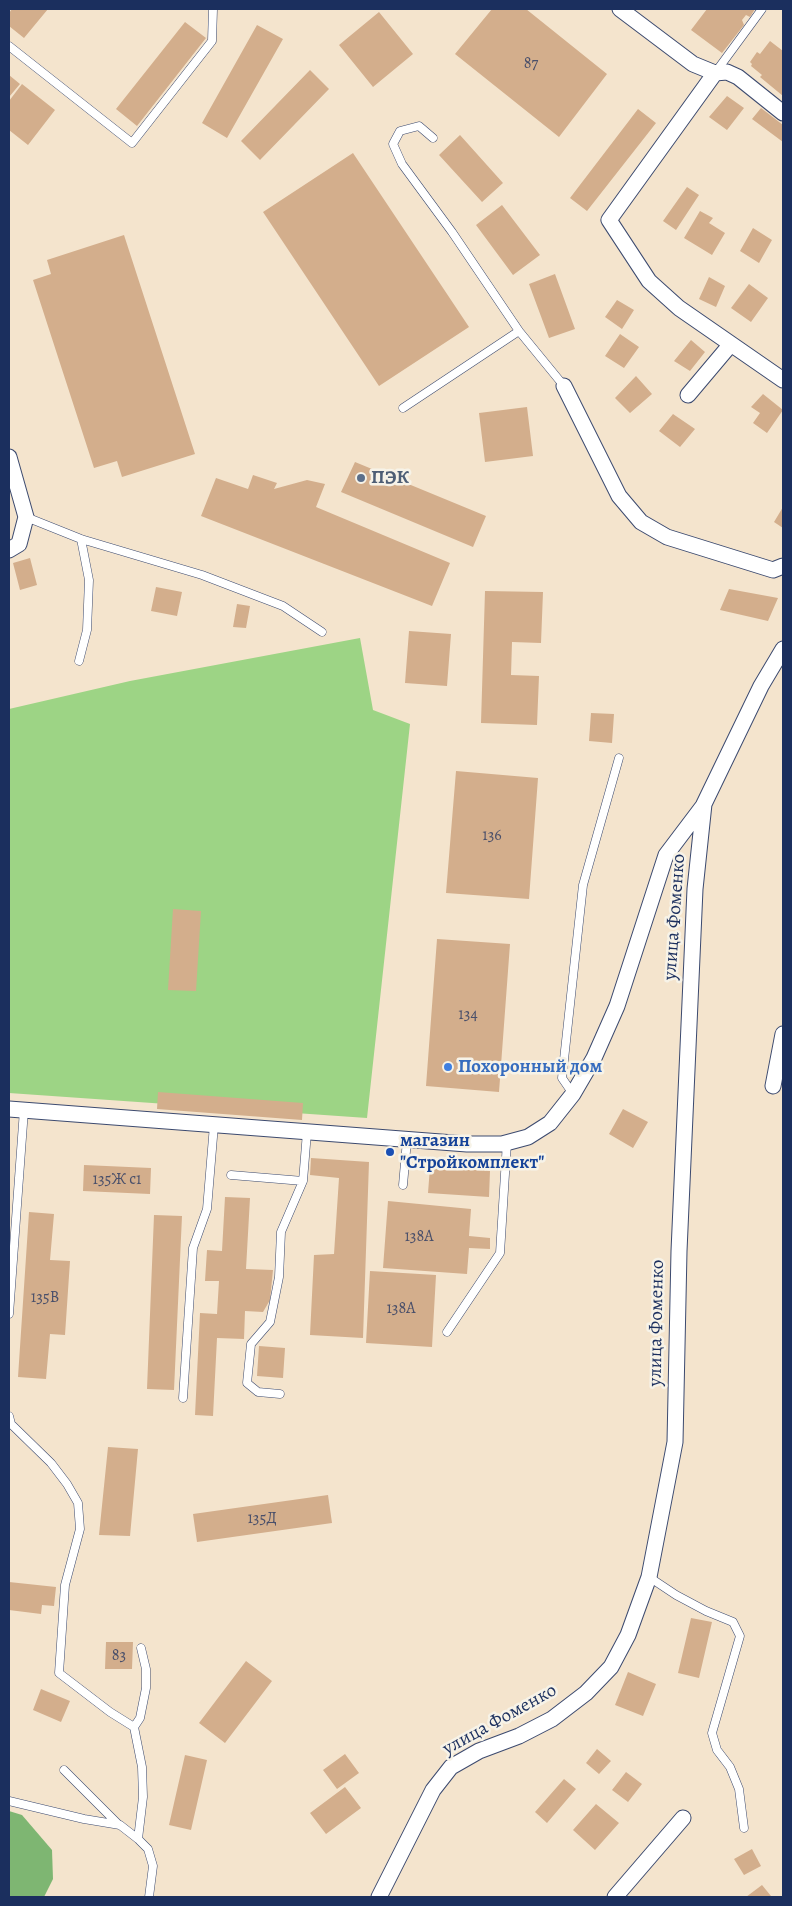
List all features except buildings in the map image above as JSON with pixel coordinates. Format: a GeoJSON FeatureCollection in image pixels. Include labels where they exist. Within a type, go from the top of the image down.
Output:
{"type":"FeatureCollection","features":[{"type":"Feature","properties":{"kind":"street"},"geometry":{"type":"LineString","coordinates":[[620,9],[693,64],[715,73],[727,72],[738,77],[783,113]]}},
{"type":"Feature","properties":{"kind":"street"},"geometry":{"type":"LineString","coordinates":[[715,73],[608,220],[650,281],[679,308],[783,380]]}},
{"type":"Feature","properties":{"kind":"street"},"geometry":{"type":"LineString","coordinates":[[688,395],[731,344]]}},
{"type":"Feature","properties":{"kind":"street"},"geometry":{"type":"LineString","coordinates":[[564,386],[619,496],[640,522],[667,537],[764,568],[773,570],[783,566]]}},
{"type":"Feature","properties":{"kind":"street"},"geometry":{"type":"LineString","coordinates":[[9,456],[26,517],[19,544],[9,550]]}},
{"type":"Feature","properties":{"kind":"street","name":"улица Фоменко"},"geometry":{"type":"LineString","coordinates":[[379,1897],[433,1790],[450,1767],[479,1751],[520,1736],[552,1719],[586,1693],[611,1667],[628,1635],[649,1576],[675,1442],[679,1251],[695,899],[704,804],[761,686],[783,649]]}},
{"type":"Feature","properties":{"kind":"street"},"geometry":{"type":"LineString","coordinates":[[16,1110],[467,1144],[508,1142],[528,1137],[550,1123],[573,1094],[594,1058],[617,1006],[666,855],[704,804]]}},
{"type":"Feature","properties":{"kind":"street"},"geometry":{"type":"LineString","coordinates":[[773,1086],[783,1034]]}},
{"type":"Feature","properties":{"kind":"street"},"geometry":{"type":"LineString","coordinates":[[615,1897],[683,1818]]}},
{"type":"Feature","properties":{"kind":"lane"},"geometry":{"type":"LineString","coordinates":[[9,46],[132,143],[212,41],[213,9]]}},
{"type":"Feature","properties":{"kind":"lane"},"geometry":{"type":"LineString","coordinates":[[715,73],[762,9]]}},
{"type":"Feature","properties":{"kind":"lane"},"geometry":{"type":"LineString","coordinates":[[432,138],[419,126],[400,131],[393,144],[402,164],[452,232],[519,331],[564,386]]}},
{"type":"Feature","properties":{"kind":"lane"},"geometry":{"type":"LineString","coordinates":[[403,408],[519,331]]}},
{"type":"Feature","properties":{"kind":"lane"},"geometry":{"type":"LineString","coordinates":[[26,517],[81,539],[211,578],[283,606],[322,632]]}},
{"type":"Feature","properties":{"kind":"lane"},"geometry":{"type":"LineString","coordinates":[[79,661],[87,630],[89,580],[81,539]]}},
{"type":"Feature","properties":{"kind":"lane"},"geometry":{"type":"LineString","coordinates":[[573,1094],[562,1078],[583,885],[619,758]]}},
{"type":"Feature","properties":{"kind":"lane"},"geometry":{"type":"LineString","coordinates":[[9,1314],[16,1110]]}},
{"type":"Feature","properties":{"kind":"lane"},"geometry":{"type":"LineString","coordinates":[[183,1398],[193,1248],[207,1209],[214,1125]]}},
{"type":"Feature","properties":{"kind":"lane"},"geometry":{"type":"LineString","coordinates":[[280,1394],[258,1392],[246,1383],[251,1344],[270,1322],[279,1277],[281,1232],[303,1181],[307,1132]]}},
{"type":"Feature","properties":{"kind":"lane"},"geometry":{"type":"LineString","coordinates":[[403,1185],[406,1140]]}},
{"type":"Feature","properties":{"kind":"lane"},"geometry":{"type":"LineString","coordinates":[[447,1332],[500,1253],[508,1142]]}},
{"type":"Feature","properties":{"kind":"lane"},"geometry":{"type":"LineString","coordinates":[[231,1175],[303,1181]]}},
{"type":"Feature","properties":{"kind":"lane"},"geometry":{"type":"LineString","coordinates":[[9,1416],[11,1424],[51,1463],[78,1502],[80,1528],[65,1585],[59,1674],[110,1712],[134,1727]]}},
{"type":"Feature","properties":{"kind":"lane"},"geometry":{"type":"LineString","coordinates":[[649,1576],[676,1595],[706,1611],[733,1622],[740,1636],[712,1733],[717,1750],[730,1766],[739,1789],[744,1828]]}},
{"type":"Feature","properties":{"kind":"lane"},"geometry":{"type":"LineString","coordinates":[[138,1839],[143,1797],[142,1767],[134,1727],[140,1718],[146,1688],[146,1669],[141,1648]]}},
{"type":"Feature","properties":{"kind":"lane"},"geometry":{"type":"LineString","coordinates":[[64,1770],[120,1825],[148,1849],[153,1866],[149,1897]]}},
{"type":"Feature","properties":{"kind":"lane"},"geometry":{"type":"LineString","coordinates":[[9,1801],[84,1819],[120,1825]]}},
{"type":"Feature","properties":{"kind":"green space"},"geometry":{"type":"Polygon","coordinates":[[[360,638],[373,710],[410,724],[367,1118],[9,1093],[9,709],[130,681],[360,638]]]}},
{"type":"Feature","properties":{"kind":"green space"},"geometry":{"type":"Polygon","coordinates":[[[9,1811],[22,1815],[52,1850],[53,1879],[44,1897],[9,1897],[9,1811]]]}},
{"type":"Feature","properties":{"kind":"place","name":"ПЭК"},"geometry":{"type":"Point","coordinates":[361,478]}},
{"type":"Feature","properties":{"kind":"place","name":"Похоронный дом"},"geometry":{"type":"Point","coordinates":[448,1067]}},
{"type":"Feature","properties":{"kind":"place","name":"магазин \"Стройкомплект\""},"geometry":{"type":"Point","coordinates":[390,1152]}}]}
